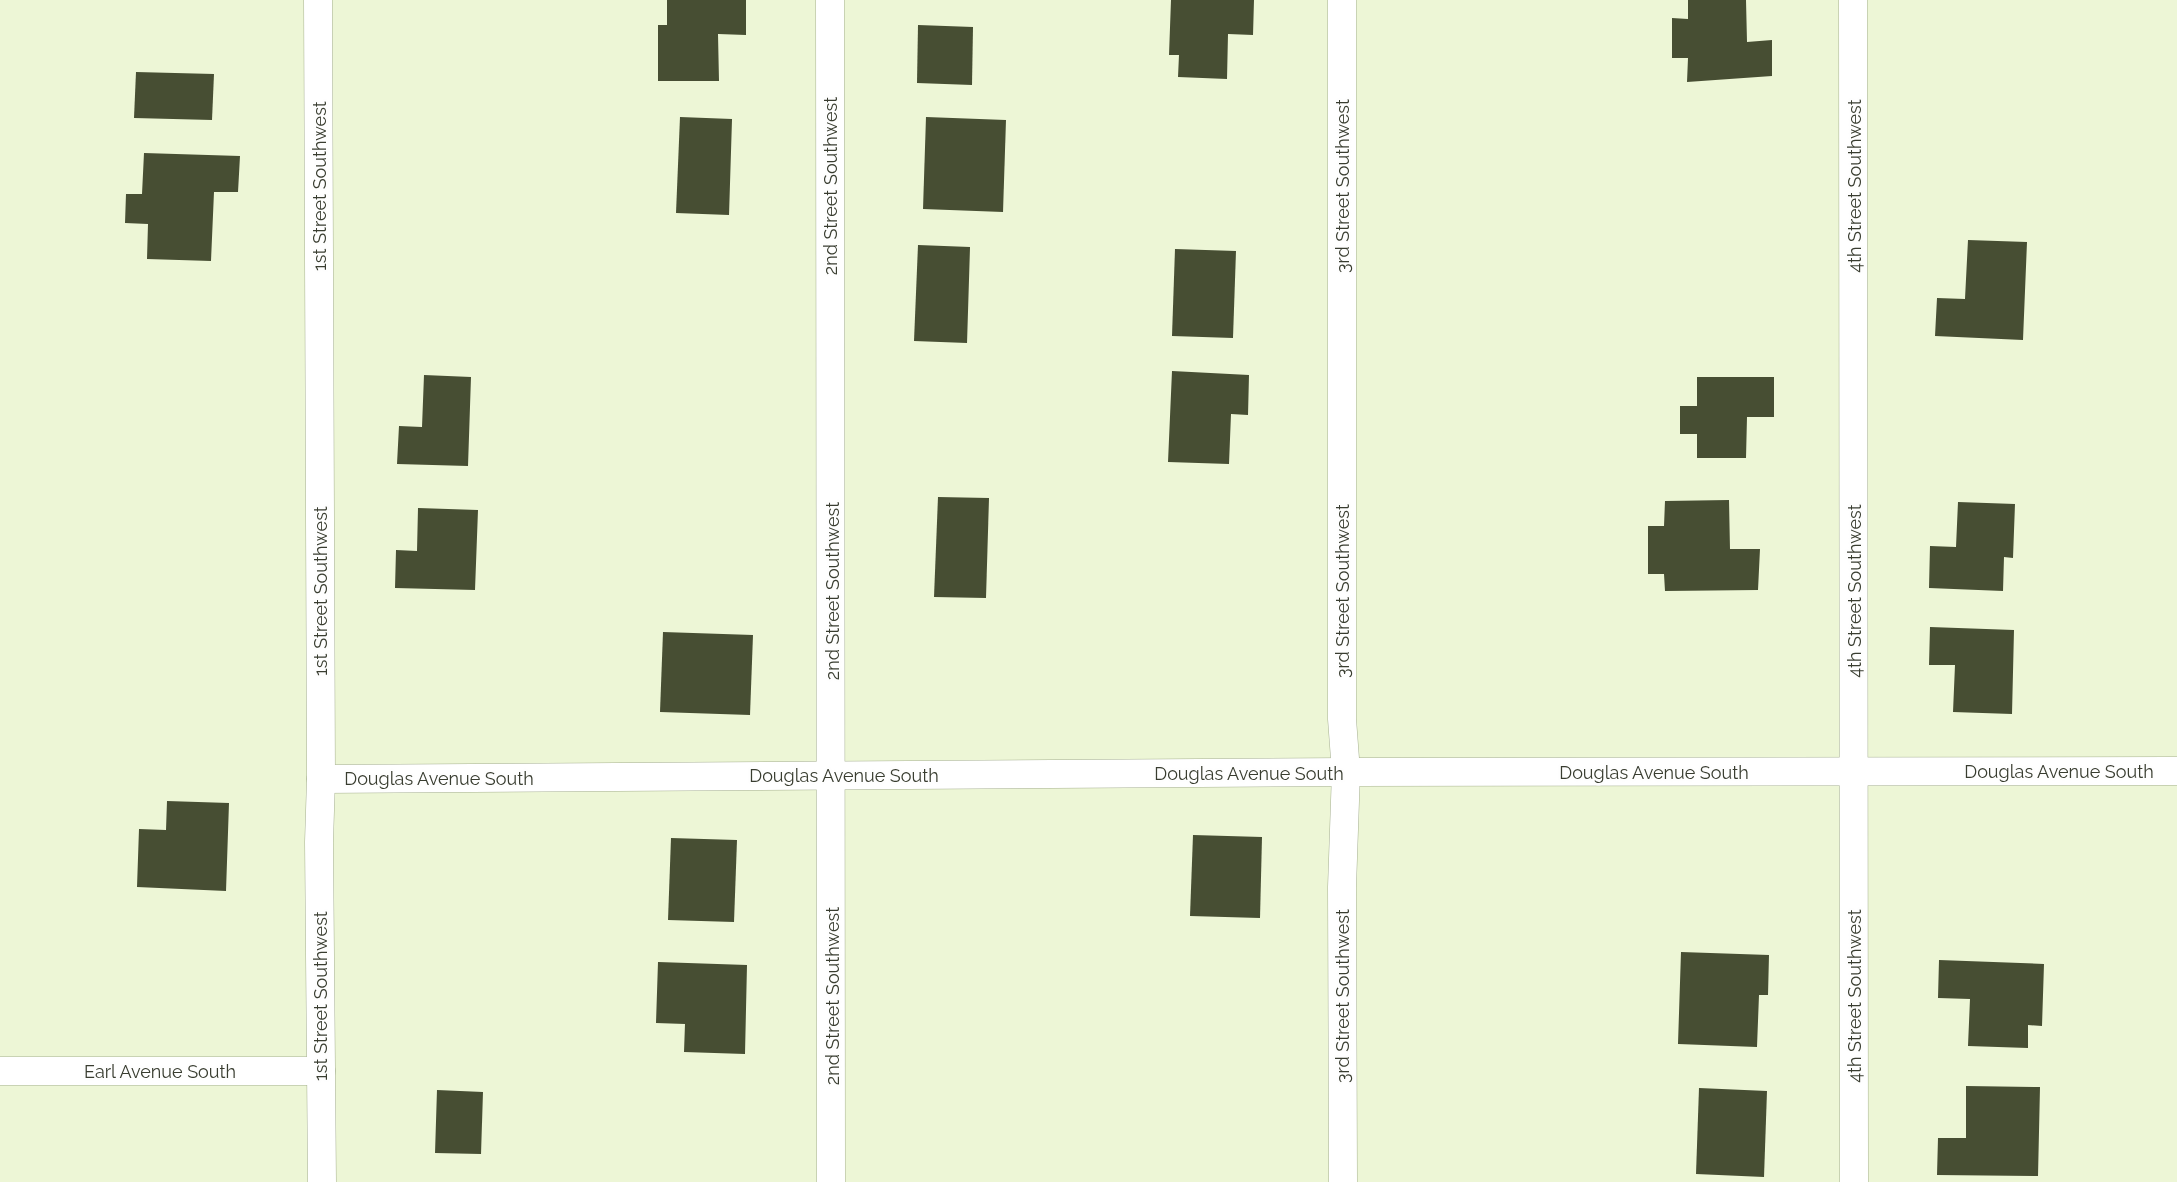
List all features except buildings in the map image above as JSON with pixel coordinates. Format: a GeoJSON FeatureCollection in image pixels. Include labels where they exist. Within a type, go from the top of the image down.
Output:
{"type":"FeatureCollection","features":[{"type":"Feature","properties":{"kind":"street","name":"1st Street Southwest"},"geometry":{"type":"LineString","coordinates":[[318,0],[321,779],[319,842],[322,1182]]}},
{"type":"Feature","properties":{"kind":"street","name":"2nd Street Southwest"},"geometry":{"type":"LineString","coordinates":[[830,0],[832,1182]]}},
{"type":"Feature","properties":{"kind":"street","name":"3rd Street Southwest"},"geometry":{"type":"LineString","coordinates":[[1342,0],[1342,719],[1346,772],[1342,887],[1343,1182]]}},
{"type":"Feature","properties":{"kind":"street","name":"4th Street Southwest"},"geometry":{"type":"LineString","coordinates":[[1854,0],[1854,1182]]}},
{"type":"Feature","properties":{"kind":"street","name":"Douglas Avenue South"},"geometry":{"type":"LineString","coordinates":[[321,779],[1346,772],[2177,770]]}},
{"type":"Feature","properties":{"kind":"street","name":"Earl Avenue South"},"geometry":{"type":"LineString","coordinates":[[0,1071],[321,1071]]}}]}
